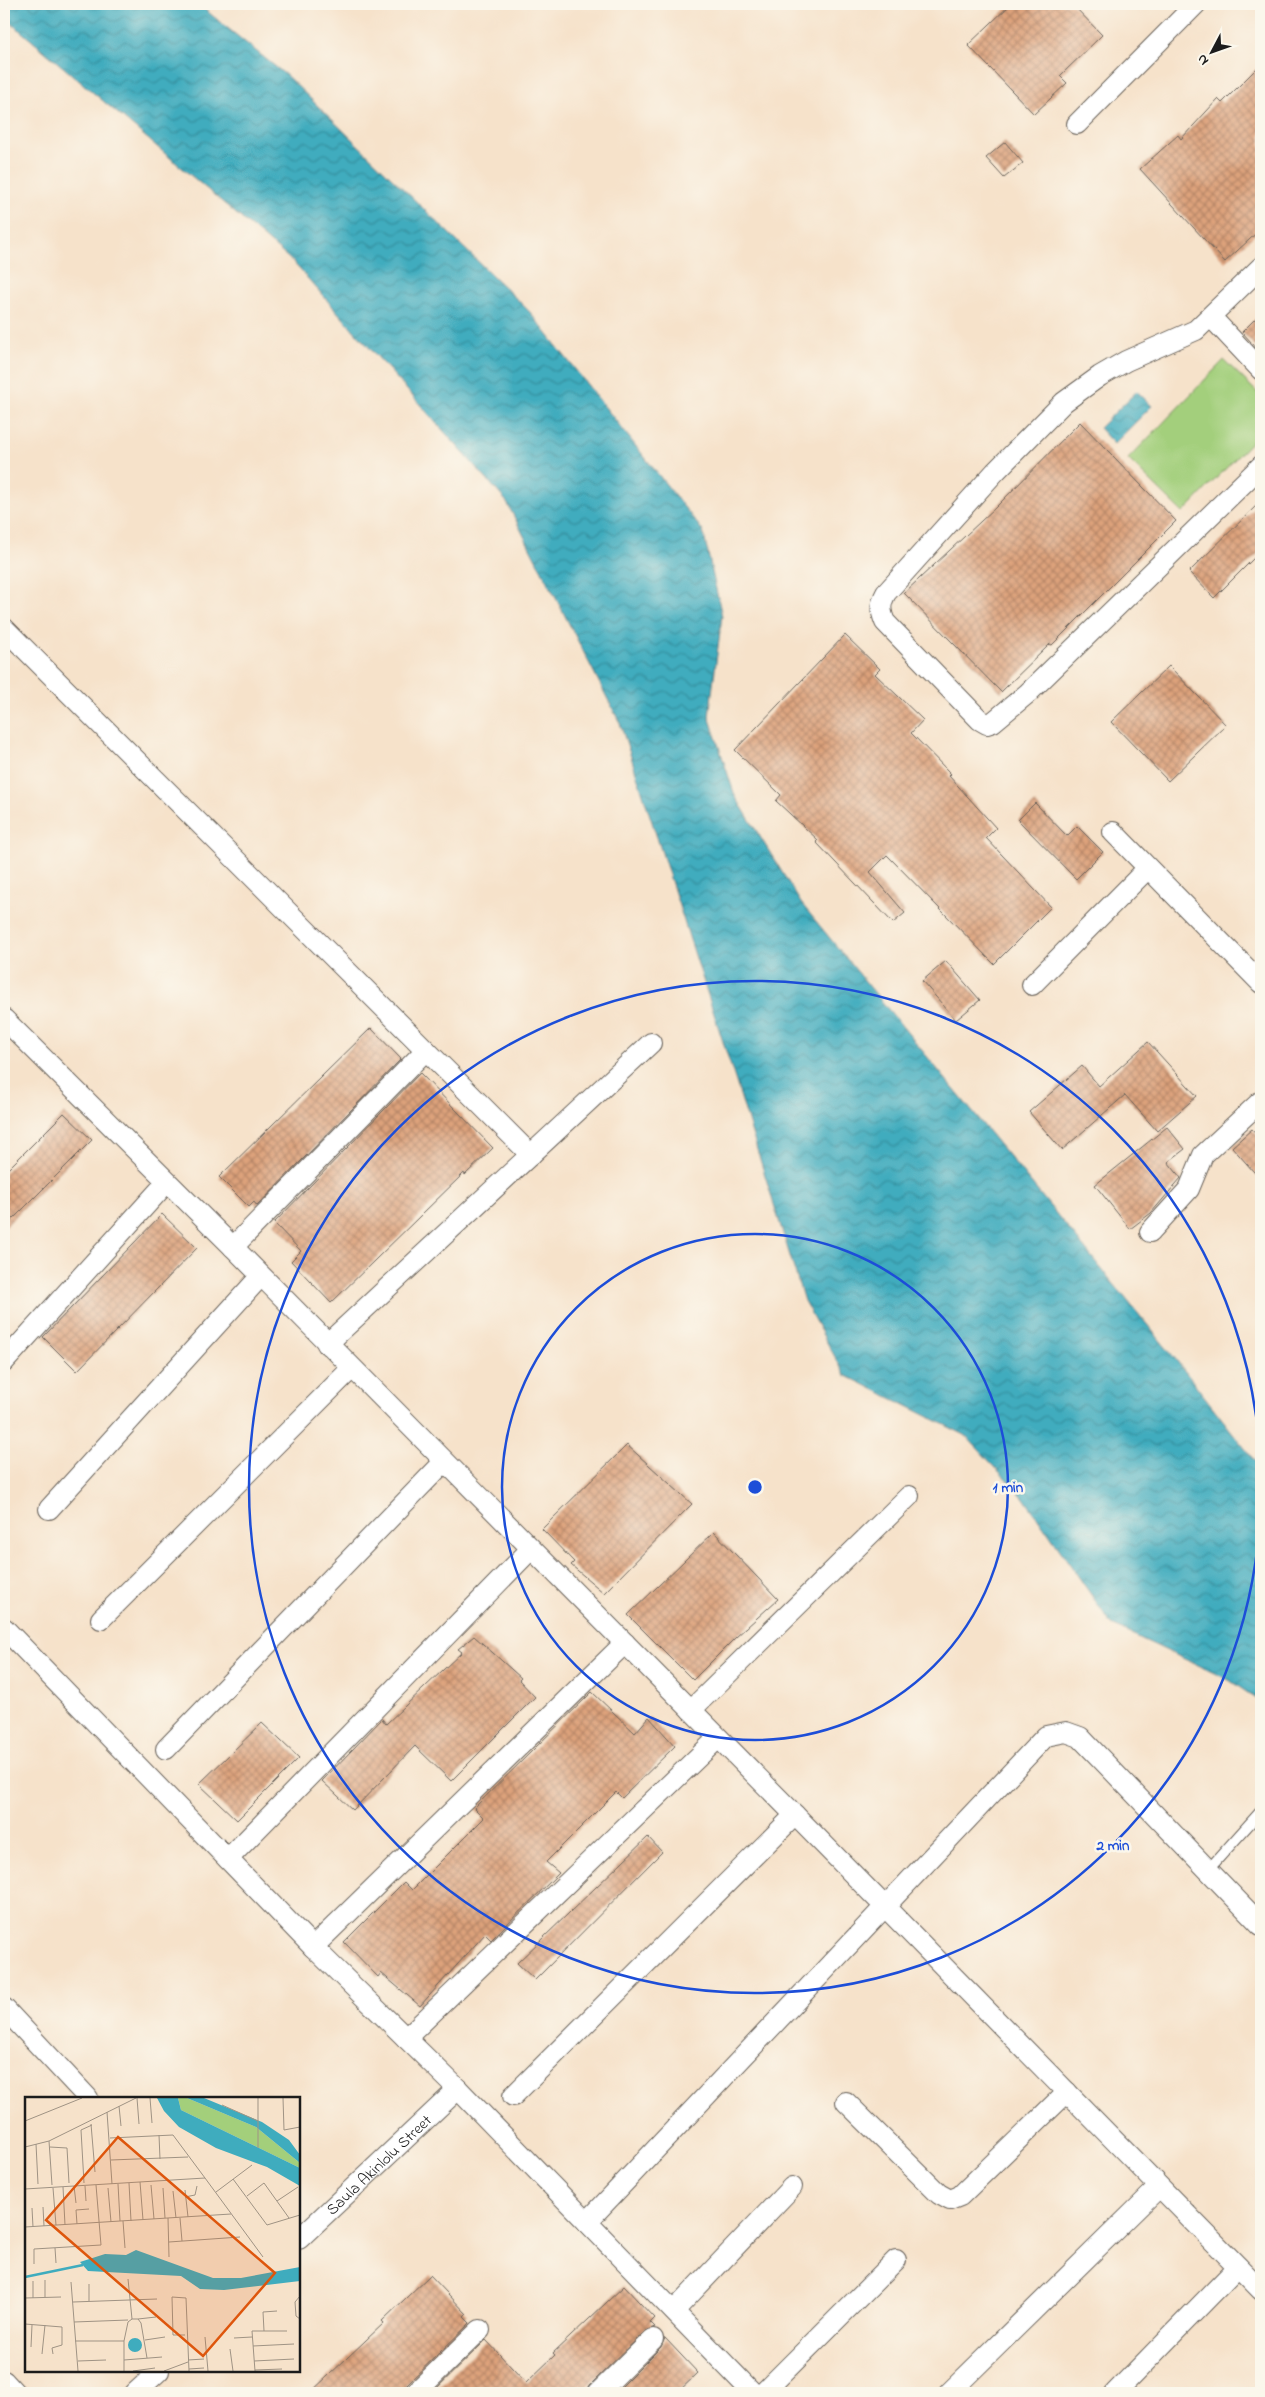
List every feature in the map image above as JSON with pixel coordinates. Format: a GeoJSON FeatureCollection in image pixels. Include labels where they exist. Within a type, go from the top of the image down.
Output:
{"type":"FeatureCollection","features":[{"type":"Feature","properties":{"kind":"street"},"geometry":{"type":"LineString","coordinates":[[1077,124],[1196,4]]}},
{"type":"Feature","properties":{"kind":"street"},"geometry":{"type":"LineString","coordinates":[[1261,267],[1211,318],[1196,330],[1117,366],[1064,402],[995,472],[886,593],[880,607],[881,613],[885,622],[980,720],[987,724],[993,722],[1028,693],[1261,466]]}},
{"type":"Feature","properties":{"kind":"street"},"geometry":{"type":"LineString","coordinates":[[1211,318],[1261,370]]}},
{"type":"Feature","properties":{"kind":"street"},"geometry":{"type":"LineString","coordinates":[[4,628],[531,1156]]}},
{"type":"Feature","properties":{"kind":"street"},"geometry":{"type":"LineString","coordinates":[[1113,832],[1261,984]]}},
{"type":"Feature","properties":{"kind":"street"},"geometry":{"type":"LineString","coordinates":[[1032,985],[1147,869]]}},
{"type":"Feature","properties":{"kind":"street"},"geometry":{"type":"LineString","coordinates":[[4,1020],[166,1183],[233,1247],[260,1277],[884,1905],[1261,2290]]}},
{"type":"Feature","properties":{"kind":"street"},"geometry":{"type":"LineString","coordinates":[[327,1344],[531,1156],[650,1043]]}},
{"type":"Feature","properties":{"kind":"street"},"geometry":{"type":"LineString","coordinates":[[233,1247],[426,1050]]}},
{"type":"Feature","properties":{"kind":"street"},"geometry":{"type":"LineString","coordinates":[[1150,1232],[1189,1190],[1203,1155],[1261,1101]]}},
{"type":"Feature","properties":{"kind":"street"},"geometry":{"type":"LineString","coordinates":[[6,1356],[166,1183]]}},
{"type":"Feature","properties":{"kind":"street"},"geometry":{"type":"LineString","coordinates":[[49,1509],[260,1277]]}},
{"type":"Feature","properties":{"kind":"street"},"geometry":{"type":"LineString","coordinates":[[101,1619],[351,1369]]}},
{"type":"Feature","properties":{"kind":"street"},"geometry":{"type":"LineString","coordinates":[[166,1749],[444,1462]]}},
{"type":"Feature","properties":{"kind":"street"},"geometry":{"type":"LineString","coordinates":[[691,1710],[909,1496]]}},
{"type":"Feature","properties":{"kind":"street"},"geometry":{"type":"LineString","coordinates":[[228,1859],[531,1549]]}},
{"type":"Feature","properties":{"kind":"street"},"geometry":{"type":"LineString","coordinates":[[4,1628],[313,1947],[458,2088],[754,2393]]}},
{"type":"Feature","properties":{"kind":"street"},"geometry":{"type":"LineString","coordinates":[[313,1947],[624,1643]]}},
{"type":"Feature","properties":{"kind":"street"},"geometry":{"type":"LineString","coordinates":[[587,2222],[884,1905],[1046,1736],[1066,1732],[1080,1737],[1261,1925]]}},
{"type":"Feature","properties":{"kind":"street"},"geometry":{"type":"LineString","coordinates":[[406,2038],[718,1738]]}},
{"type":"Feature","properties":{"kind":"street"},"geometry":{"type":"LineString","coordinates":[[513,2096],[795,1815]]}},
{"type":"Feature","properties":{"kind":"street"},"geometry":{"type":"LineString","coordinates":[[4,2008],[87,2097]]}},
{"type":"Feature","properties":{"kind":"street","name":"Saula Akinlolu Street"},"geometry":{"type":"LineString","coordinates":[[300,2238],[458,2088]]}},
{"type":"Feature","properties":{"kind":"street"},"geometry":{"type":"LineString","coordinates":[[846,2102],[939,2194],[950,2200],[960,2196],[1067,2092]]}},
{"type":"Feature","properties":{"kind":"street"},"geometry":{"type":"LineString","coordinates":[[674,2311],[792,2187]]}},
{"type":"Feature","properties":{"kind":"street"},"geometry":{"type":"LineString","coordinates":[[948,2393],[1159,2187]]}},
{"type":"Feature","properties":{"kind":"street"},"geometry":{"type":"LineString","coordinates":[[763,2393],[896,2260]]}},
{"type":"Feature","properties":{"kind":"street"},"geometry":{"type":"LineString","coordinates":[[1114,2393],[1238,2267]]}},
{"type":"Feature","properties":{"kind":"street"},"geometry":{"type":"LineString","coordinates":[[415,2393],[480,2330]]}},
{"type":"Feature","properties":{"kind":"street"},"geometry":{"type":"LineString","coordinates":[[598,2393],[653,2339]]}},
{"type":"Feature","properties":{"kind":"street"},"geometry":{"type":"LineString","coordinates":[[135,2393],[158,2372]]}},
{"type":"Feature","properties":{"kind":"street"},"geometry":{"type":"LineString","coordinates":[[4,2382],[16,2393]]}},
{"type":"Feature","properties":{"kind":"lane"},"geometry":{"type":"LineString","coordinates":[[1208,1870],[1261,1811]]}},
{"type":"Feature","properties":{"kind":"green space"},"geometry":{"type":"Polygon","coordinates":[[[1224,360],[1261,396],[1261,432],[1183,513],[1128,459],[1224,360]]]}},
{"type":"Feature","properties":{"kind":"water"},"geometry":{"type":"Polygon","coordinates":[[[4,4],[198,4],[287,76],[529,311],[703,531],[722,616],[709,716],[735,796],[801,903],[1173,1356],[1261,1469],[1261,1702],[1229,1680],[1112,1625],[1024,1498],[965,1435],[845,1375],[804,1301],[736,1082],[620,723],[506,501],[293,262],[4,17],[4,4]]]}},
{"type":"Feature","properties":{"kind":"water"},"geometry":{"type":"Polygon","coordinates":[[[1137,391],[1152,406],[1114,444],[1099,428],[1137,391]]]}},
{"type":"Feature","properties":{"kind":"building"},"geometry":{"type":"Polygon","coordinates":[[[1011,4],[1072,4],[1102,35],[1060,76],[1067,83],[1034,114],[968,45],[1011,4]]]}},
{"type":"Feature","properties":{"kind":"building"},"geometry":{"type":"Polygon","coordinates":[[[1261,64],[1261,229],[1225,262],[1140,169],[1178,135],[1181,139],[1218,99],[1222,103],[1261,64]]]}},
{"type":"Feature","properties":{"kind":"building"},"geometry":{"type":"Polygon","coordinates":[[[1005,142],[1023,163],[1004,178],[986,158],[1005,142]]]}},
{"type":"Feature","properties":{"kind":"building"},"geometry":{"type":"Polygon","coordinates":[[[1261,313],[1261,353],[1242,332],[1261,313]]]}},
{"type":"Feature","properties":{"kind":"building"},"geometry":{"type":"Polygon","coordinates":[[[1080,422],[1176,521],[1052,645],[1050,644],[1001,692],[904,593],[996,507],[1080,422]]]}},
{"type":"Feature","properties":{"kind":"building"},"geometry":{"type":"Polygon","coordinates":[[[1261,501],[1261,551],[1214,598],[1189,572],[1261,501]]]}},
{"type":"Feature","properties":{"kind":"building"},"geometry":{"type":"Polygon","coordinates":[[[845,635],[880,669],[875,674],[923,720],[911,733],[951,774],[949,776],[996,828],[986,838],[1051,907],[994,964],[887,855],[870,872],[905,913],[893,923],[816,842],[818,840],[776,801],[781,795],[735,750],[845,635]]]}},
{"type":"Feature","properties":{"kind":"building"},"geometry":{"type":"Polygon","coordinates":[[[1169,666],[1226,725],[1168,781],[1111,722],[1169,666]]]}},
{"type":"Feature","properties":{"kind":"building"},"geometry":{"type":"Polygon","coordinates":[[[1035,803],[1067,836],[1077,826],[1103,852],[1076,879],[1018,820],[1035,803]]]}},
{"type":"Feature","properties":{"kind":"building"},"geometry":{"type":"Polygon","coordinates":[[[946,961],[980,1000],[956,1020],[922,981],[946,961]]]}},
{"type":"Feature","properties":{"kind":"building"},"geometry":{"type":"Polygon","coordinates":[[[371,1028],[401,1059],[257,1206],[254,1202],[249,1207],[219,1177],[371,1028]]]}},
{"type":"Feature","properties":{"kind":"building"},"geometry":{"type":"Polygon","coordinates":[[[1148,1042],[1197,1096],[1157,1131],[1125,1095],[1062,1150],[1029,1112],[1082,1066],[1099,1086],[1148,1042]]]}},
{"type":"Feature","properties":{"kind":"building"},"geometry":{"type":"Polygon","coordinates":[[[420,1073],[493,1148],[465,1175],[464,1173],[331,1303],[291,1261],[301,1251],[274,1223],[420,1073]]]}},
{"type":"Feature","properties":{"kind":"building"},"geometry":{"type":"Polygon","coordinates":[[[64,1113],[92,1140],[4,1228],[4,1173],[64,1113]]]}},
{"type":"Feature","properties":{"kind":"building"},"geometry":{"type":"Polygon","coordinates":[[[1167,1127],[1185,1149],[1168,1162],[1181,1178],[1151,1213],[1130,1229],[1095,1185],[1167,1127]]]}},
{"type":"Feature","properties":{"kind":"building"},"geometry":{"type":"Polygon","coordinates":[[[1252,1129],[1261,1139],[1261,1180],[1232,1147],[1252,1129]]]}},
{"type":"Feature","properties":{"kind":"building"},"geometry":{"type":"Polygon","coordinates":[[[162,1214],[197,1248],[77,1371],[43,1337],[162,1214]]]}},
{"type":"Feature","properties":{"kind":"building"},"geometry":{"type":"Polygon","coordinates":[[[627,1445],[692,1504],[604,1593],[571,1565],[574,1562],[542,1529],[627,1445]]]}},
{"type":"Feature","properties":{"kind":"building"},"geometry":{"type":"Polygon","coordinates":[[[714,1532],[778,1599],[693,1680],[628,1615],[714,1532]]]}},
{"type":"Feature","properties":{"kind":"building"},"geometry":{"type":"Polygon","coordinates":[[[474,1636],[521,1678],[519,1680],[535,1697],[451,1781],[415,1746],[353,1810],[322,1781],[382,1719],[386,1724],[462,1652],[458,1649],[474,1636]]]}},
{"type":"Feature","properties":{"kind":"building"},"geometry":{"type":"Polygon","coordinates":[[[592,1692],[635,1733],[649,1717],[675,1746],[622,1798],[616,1792],[546,1862],[559,1873],[491,1940],[485,1934],[420,2006],[381,1973],[378,1977],[344,1942],[404,1882],[412,1890],[484,1818],[474,1808],[592,1692]]]}},
{"type":"Feature","properties":{"kind":"building"},"geometry":{"type":"Polygon","coordinates":[[[262,1723],[299,1758],[237,1820],[199,1784],[262,1723]]]}},
{"type":"Feature","properties":{"kind":"building"},"geometry":{"type":"Polygon","coordinates":[[[648,1837],[662,1852],[535,1980],[517,1963],[648,1837]]]}},
{"type":"Feature","properties":{"kind":"building"},"geometry":{"type":"Polygon","coordinates":[[[430,2275],[467,2314],[464,2317],[470,2323],[407,2384],[403,2393],[310,2393],[384,2323],[382,2321],[430,2275]]]}},
{"type":"Feature","properties":{"kind":"building"},"geometry":{"type":"Polygon","coordinates":[[[624,2286],[654,2318],[650,2322],[655,2327],[645,2331],[590,2385],[586,2393],[432,2393],[486,2340],[526,2383],[555,2355],[553,2353],[624,2286]]]}},
{"type":"Feature","properties":{"kind":"building"},"geometry":{"type":"Polygon","coordinates":[[[665,2338],[698,2373],[677,2393],[615,2393],[661,2347],[665,2338]]]}}]}
